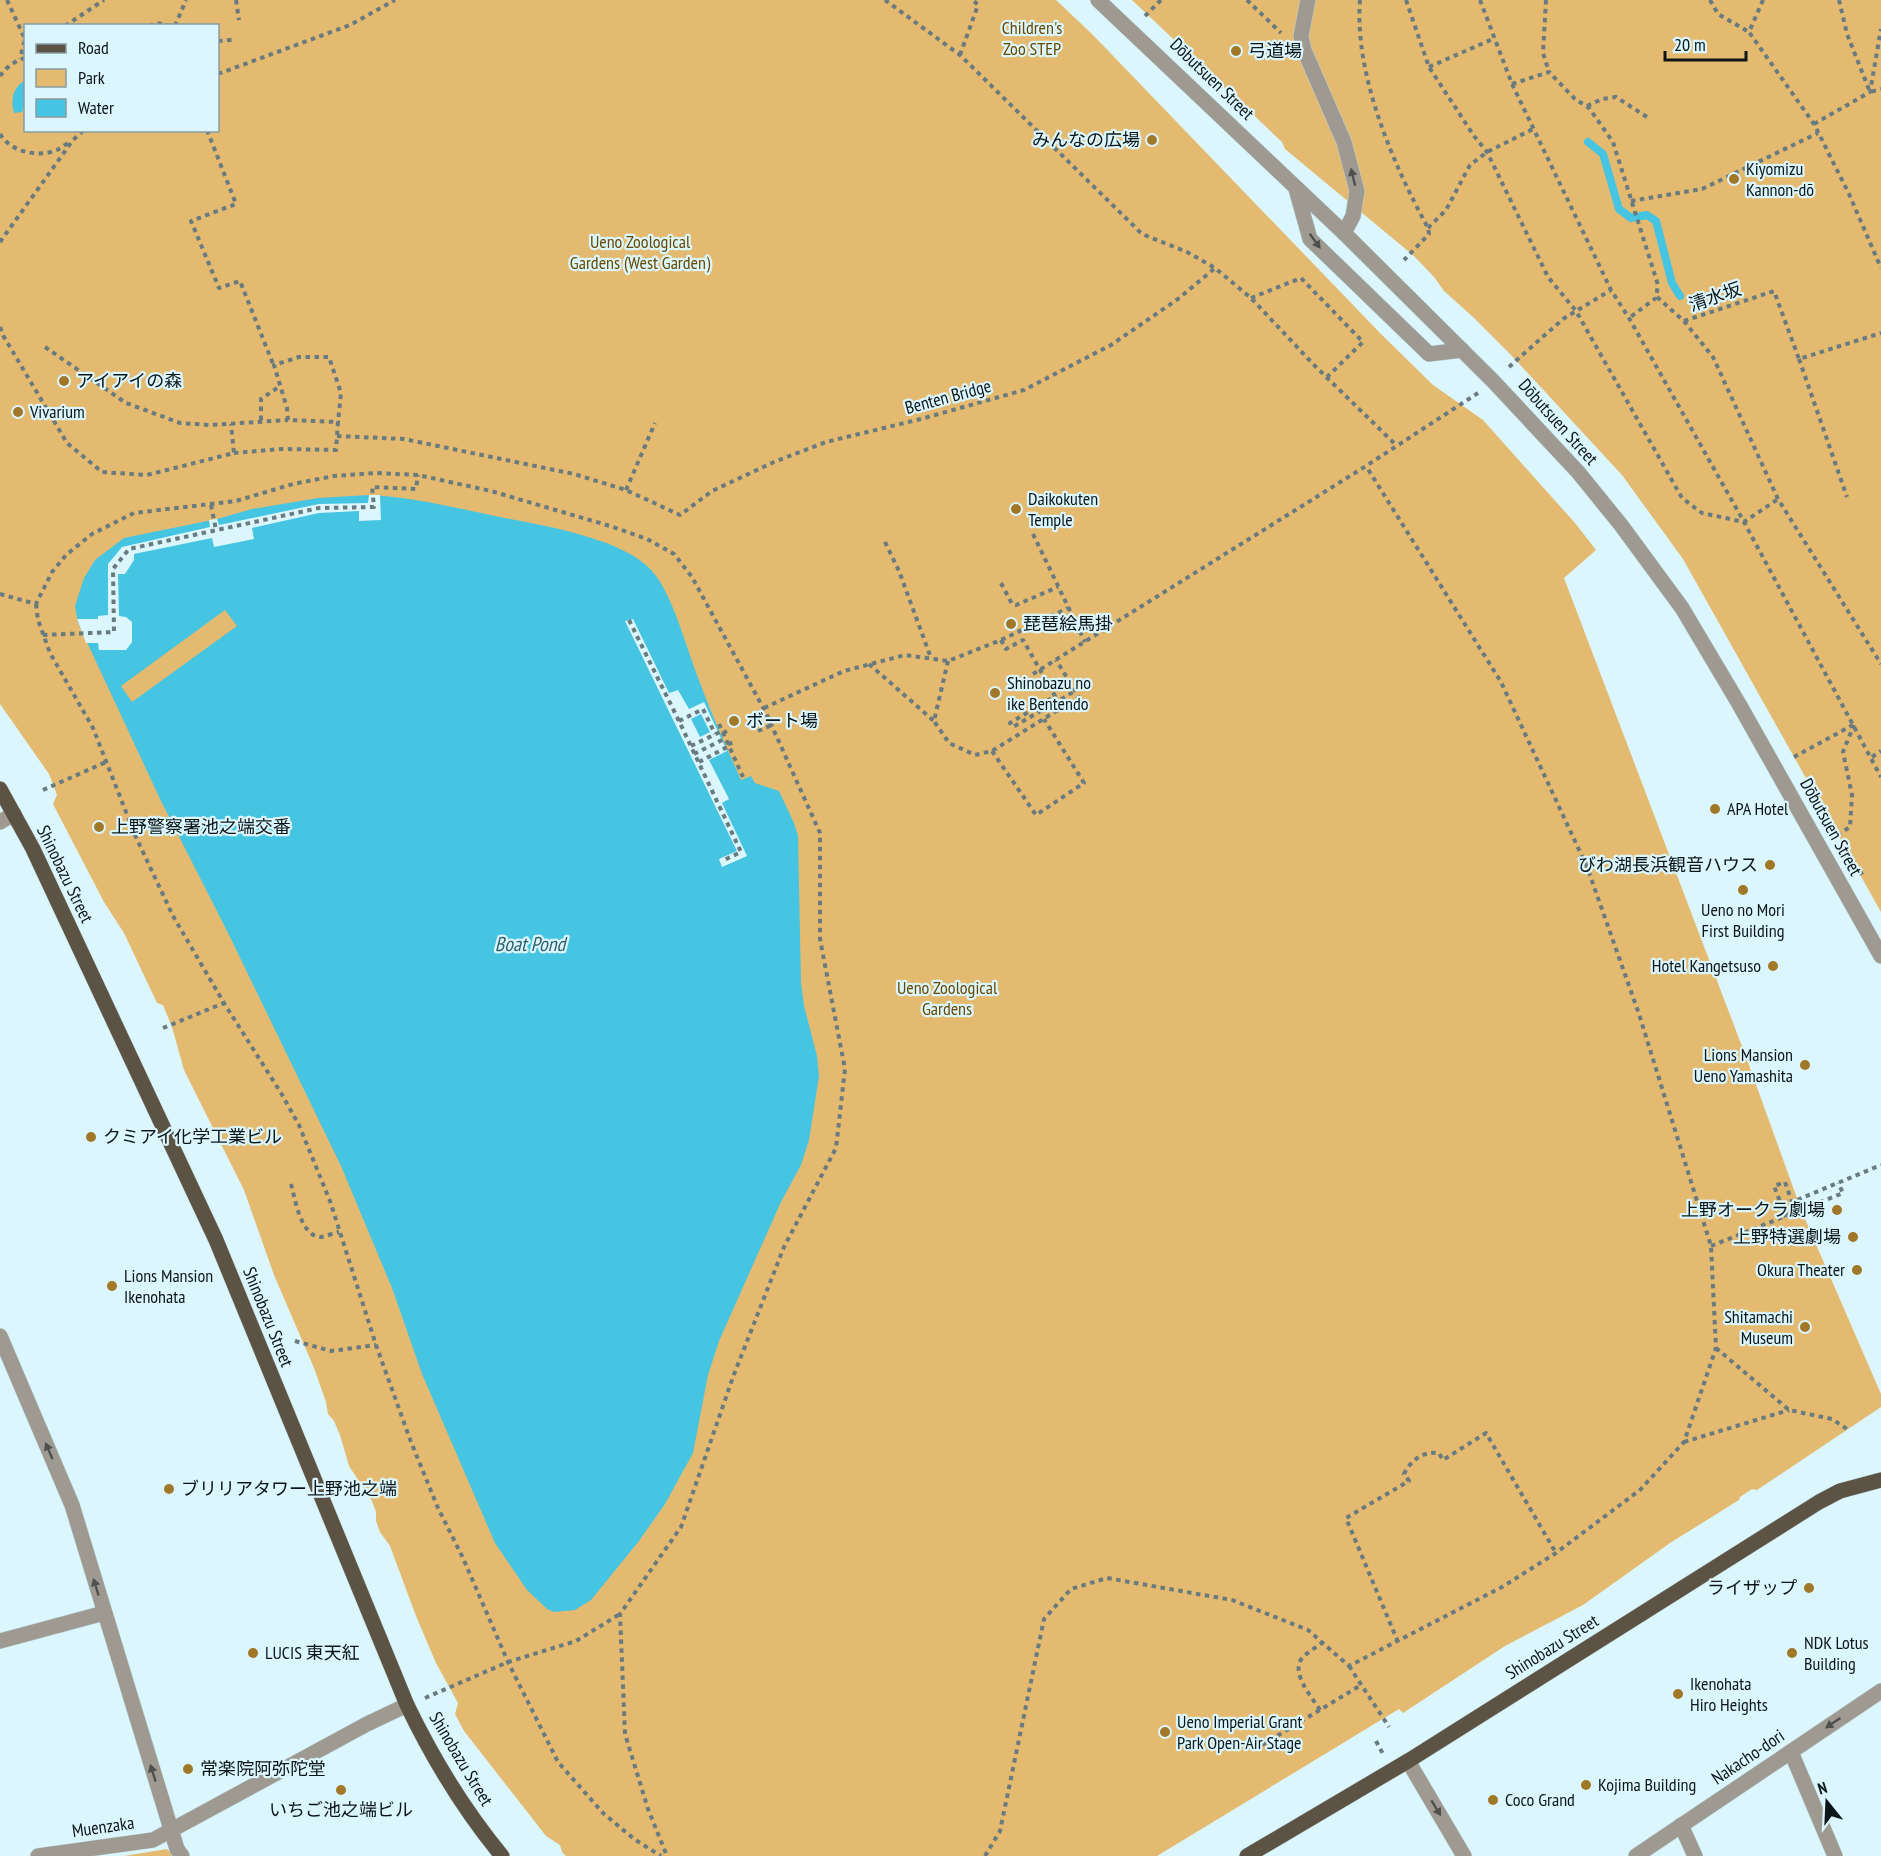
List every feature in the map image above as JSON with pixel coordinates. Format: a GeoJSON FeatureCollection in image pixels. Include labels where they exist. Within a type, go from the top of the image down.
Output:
{"type":"FeatureCollection","features":[{"type":"Feature","properties":{"kind":"main road","name":"Shinobazu Street"},"geometry":{"type":"LineString","coordinates":[[0,789],[43,870],[211,1230],[407,1705],[425,1742],[456,1794],[502,1856]]}},
{"type":"Feature","properties":{"kind":"main road","name":"Shinobazu Street"},"geometry":{"type":"LineString","coordinates":[[1247,1856],[1408,1761],[1819,1503],[1840,1491],[1881,1480]]}},
{"type":"Feature","properties":{"kind":"street","name":"Dōbutsuen Street"},"geometry":{"type":"LineString","coordinates":[[1098,0],[1344,233],[1493,381],[1578,472],[1622,525],[1682,608],[1750,723],[1881,956]]}},
{"type":"Feature","properties":{"kind":"street"},"geometry":{"type":"LineString","coordinates":[[1308,0],[1301,36],[1304,50],[1344,142],[1357,191],[1353,216],[1344,233]]}},
{"type":"Feature","properties":{"kind":"street"},"geometry":{"type":"LineString","coordinates":[[1295,186],[1310,239],[1429,354],[1462,350]]}},
{"type":"Feature","properties":{"kind":"street"},"geometry":{"type":"LineString","coordinates":[[0,822],[14,814]]}},
{"type":"Feature","properties":{"kind":"street"},"geometry":{"type":"LineString","coordinates":[[0,1336],[72,1504],[177,1849],[182,1856]]}},
{"type":"Feature","properties":{"kind":"street"},"geometry":{"type":"LineString","coordinates":[[0,1641],[104,1613]]}},
{"type":"Feature","properties":{"kind":"street","name":"Nakacho-dori"},"geometry":{"type":"LineString","coordinates":[[1636,1856],[1881,1690]]}},
{"type":"Feature","properties":{"kind":"street","name":"Muenzaka"},"geometry":{"type":"LineString","coordinates":[[38,1856],[153,1840],[367,1724],[407,1705]]}},
{"type":"Feature","properties":{"kind":"street"},"geometry":{"type":"LineString","coordinates":[[1791,1752],[1835,1856]]}},
{"type":"Feature","properties":{"kind":"street"},"geometry":{"type":"LineString","coordinates":[[1408,1761],[1464,1856]]}},
{"type":"Feature","properties":{"kind":"street"},"geometry":{"type":"LineString","coordinates":[[1682,1825],[1695,1856]]}},
{"type":"Feature","properties":{"kind":"path"},"geometry":{"type":"LineString","coordinates":[[7,0],[24,36]]}},
{"type":"Feature","properties":{"kind":"path"},"geometry":{"type":"LineString","coordinates":[[68,24],[104,0]]}},
{"type":"Feature","properties":{"kind":"path"},"geometry":{"type":"LineString","coordinates":[[174,24],[186,0]]}},
{"type":"Feature","properties":{"kind":"path"},"geometry":{"type":"LineString","coordinates":[[236,0],[239,20]]}},
{"type":"Feature","properties":{"kind":"path"},"geometry":{"type":"LineString","coordinates":[[219,75],[350,24],[395,0]]}},
{"type":"Feature","properties":{"kind":"path"},"geometry":{"type":"LineString","coordinates":[[885,0],[960,55],[1142,234],[1187,252],[1215,268],[1251,298],[1314,365],[1397,446]]}},
{"type":"Feature","properties":{"kind":"path"},"geometry":{"type":"LineString","coordinates":[[960,55],[978,5],[973,0]]}},
{"type":"Feature","properties":{"kind":"path"},"geometry":{"type":"LineString","coordinates":[[1144,17],[1161,0]]}},
{"type":"Feature","properties":{"kind":"path"},"geometry":{"type":"LineString","coordinates":[[1247,0],[1265,18]]}},
{"type":"Feature","properties":{"kind":"path"},"geometry":{"type":"LineString","coordinates":[[1360,0],[1360,40],[1365,71],[1386,138],[1428,228],[1429,234],[1404,260]]}},
{"type":"Feature","properties":{"kind":"path"},"geometry":{"type":"LineString","coordinates":[[1406,0],[1429,68],[1487,152],[1548,277],[1576,310],[1682,498],[1702,513],[1744,522],[1778,499]]}},
{"type":"Feature","properties":{"kind":"path"},"geometry":{"type":"LineString","coordinates":[[1480,0],[1512,84],[1611,290],[1744,522],[1881,777]]}},
{"type":"Feature","properties":{"kind":"path"},"geometry":{"type":"LineString","coordinates":[[1546,0],[1543,53],[1549,72],[1575,99],[1586,106],[1613,142],[1658,285],[1657,297],[1629,318]]}},
{"type":"Feature","properties":{"kind":"path"},"geometry":{"type":"LineString","coordinates":[[1710,0],[1718,14],[1749,32],[1814,124],[1849,194],[1881,268]]}},
{"type":"Feature","properties":{"kind":"path"},"geometry":{"type":"LineString","coordinates":[[1749,32],[1763,0]]}},
{"type":"Feature","properties":{"kind":"path"},"geometry":{"type":"LineString","coordinates":[[1839,0],[1847,34],[1870,92]]}},
{"type":"Feature","properties":{"kind":"path"},"geometry":{"type":"LineString","coordinates":[[1870,92],[1881,29]]}},
{"type":"Feature","properties":{"kind":"path"},"geometry":{"type":"LineString","coordinates":[[1429,68],[1495,38]]}},
{"type":"Feature","properties":{"kind":"path"},"geometry":{"type":"LineString","coordinates":[[219,41],[232,40]]}},
{"type":"Feature","properties":{"kind":"path"},"geometry":{"type":"LineString","coordinates":[[0,76],[4,70],[24,57]]}},
{"type":"Feature","properties":{"kind":"path"},"geometry":{"type":"LineString","coordinates":[[1512,84],[1549,72]]}},
{"type":"Feature","properties":{"kind":"path"},"geometry":{"type":"LineString","coordinates":[[1814,124],[1870,92],[1881,89]]}},
{"type":"Feature","properties":{"kind":"path"},"geometry":{"type":"LineString","coordinates":[[1586,106],[1602,99],[1616,97],[1650,119]]}},
{"type":"Feature","properties":{"kind":"path"},"geometry":{"type":"LineString","coordinates":[[1428,228],[1446,210],[1470,165],[1487,152],[1533,129]]}},
{"type":"Feature","properties":{"kind":"path"},"geometry":{"type":"LineString","coordinates":[[0,242],[78,132]]}},
{"type":"Feature","properties":{"kind":"path"},"geometry":{"type":"LineString","coordinates":[[0,134],[3,139],[19,150],[38,154],[57,150],[82,132]]}},
{"type":"Feature","properties":{"kind":"path"},"geometry":{"type":"LineString","coordinates":[[208,132],[236,204],[191,221],[219,288],[240,281],[274,365],[287,408],[288,420]]}},
{"type":"Feature","properties":{"kind":"path"},"geometry":{"type":"LineString","coordinates":[[1631,201],[1702,189],[1818,133]]}},
{"type":"Feature","properties":{"kind":"path","name":"Benten Bridge"},"geometry":{"type":"LineString","coordinates":[[626,490],[680,515],[712,491],[774,462],[826,442],[921,419],[1024,390],[1111,345],[1178,299],[1215,268]]}},
{"type":"Feature","properties":{"kind":"path"},"geometry":{"type":"LineString","coordinates":[[1251,298],[1301,278],[1351,329],[1363,342],[1327,377]]}},
{"type":"Feature","properties":{"kind":"path"},"geometry":{"type":"LineString","coordinates":[[1033,674],[1474,396],[1563,319],[1611,290]]}},
{"type":"Feature","properties":{"kind":"path","name":"清水坂"},"geometry":{"type":"LineString","coordinates":[[1684,321],[1774,291],[1799,359]]}},
{"type":"Feature","properties":{"kind":"path"},"geometry":{"type":"LineString","coordinates":[[1657,297],[1684,321],[1713,357],[1778,499],[1881,664]]}},
{"type":"Feature","properties":{"kind":"path"},"geometry":{"type":"LineString","coordinates":[[0,327],[67,443],[102,472],[147,475],[234,453],[281,449],[336,450],[341,393],[329,357],[299,357],[274,365]]}},
{"type":"Feature","properties":{"kind":"path"},"geometry":{"type":"LineString","coordinates":[[1848,497],[1799,359],[1881,333]]}},
{"type":"Feature","properties":{"kind":"path"},"geometry":{"type":"LineString","coordinates":[[45,347],[126,403],[180,423],[210,425],[261,420],[338,422]]}},
{"type":"Feature","properties":{"kind":"path"},"geometry":{"type":"LineString","coordinates":[[261,420],[261,399],[280,386]]}},
{"type":"Feature","properties":{"kind":"path"},"geometry":{"type":"LineString","coordinates":[[337,436],[404,440],[446,447],[574,474],[626,490],[655,423]]}},
{"type":"Feature","properties":{"kind":"path"},"geometry":{"type":"LineString","coordinates":[[231,424],[234,453]]}},
{"type":"Feature","properties":{"kind":"path"},"geometry":{"type":"LineString","coordinates":[[1349,1666],[1502,1587],[1556,1553],[1640,1490],[1684,1442],[1716,1348],[1711,1246],[1639,1014],[1587,867],[1501,682],[1366,466]]}},
{"type":"Feature","properties":{"kind":"path"},"geometry":{"type":"LineString","coordinates":[[407,1705],[508,1662],[576,1641],[620,1614],[681,1527],[733,1377],[784,1247],[836,1148],[845,1069],[820,939],[820,833],[765,711],[692,577],[674,554],[647,539],[610,526],[491,491],[418,475],[376,473],[334,476],[293,484],[236,501],[134,513],[100,530],[66,555],[52,572],[36,604],[38,620],[50,653],[93,728],[135,835],[173,915],[299,1125],[322,1178],[376,1345],[411,1442],[438,1508],[463,1558],[508,1662],[558,1762],[603,1813],[634,1839],[661,1856]]}},
{"type":"Feature","properties":{"kind":"path"},"geometry":{"type":"LineString","coordinates":[[43,635],[114,632],[113,569],[129,549],[319,508],[374,507],[372,487],[416,489],[418,475]]}},
{"type":"Feature","properties":{"kind":"path"},"geometry":{"type":"LineString","coordinates":[[211,505],[216,530]]}},
{"type":"Feature","properties":{"kind":"path"},"geometry":{"type":"LineString","coordinates":[[1033,534],[1085,642]]}},
{"type":"Feature","properties":{"kind":"path"},"geometry":{"type":"LineString","coordinates":[[885,542],[899,571],[931,659]]}},
{"type":"Feature","properties":{"kind":"path"},"geometry":{"type":"LineString","coordinates":[[1000,583],[1012,604],[1058,587]]}},
{"type":"Feature","properties":{"kind":"path"},"geometry":{"type":"LineString","coordinates":[[0,594],[36,604]]}},
{"type":"Feature","properties":{"kind":"path"},"geometry":{"type":"LineString","coordinates":[[752,720],[801,690],[844,671],[905,655],[948,662],[1068,608]]}},
{"type":"Feature","properties":{"kind":"path"},"geometry":{"type":"LineString","coordinates":[[629,620],[741,852],[722,861]]}},
{"type":"Feature","properties":{"kind":"path"},"geometry":{"type":"LineString","coordinates":[[1001,640],[1006,649],[1023,640],[1055,696],[1010,723],[1013,728],[1075,691]]}},
{"type":"Feature","properties":{"kind":"path"},"geometry":{"type":"LineString","coordinates":[[869,664],[934,721],[949,743],[975,755],[992,751],[1079,697],[1056,660]]}},
{"type":"Feature","properties":{"kind":"path"},"geometry":{"type":"LineString","coordinates":[[934,721],[948,662]]}},
{"type":"Feature","properties":{"kind":"path"},"geometry":{"type":"LineString","coordinates":[[679,720],[703,709],[715,734]]}},
{"type":"Feature","properties":{"kind":"path"},"geometry":{"type":"LineString","coordinates":[[992,751],[1036,815],[1084,783],[1044,719]]}},
{"type":"Feature","properties":{"kind":"path"},"geometry":{"type":"LineString","coordinates":[[719,724],[743,777]]}},
{"type":"Feature","properties":{"kind":"path"},"geometry":{"type":"LineString","coordinates":[[758,731],[772,725]]}},
{"type":"Feature","properties":{"kind":"path"},"geometry":{"type":"LineString","coordinates":[[1790,759],[1854,725]]}},
{"type":"Feature","properties":{"kind":"path"},"geometry":{"type":"LineString","coordinates":[[1834,837],[1850,827],[1852,795],[1843,752],[1854,725]]}},
{"type":"Feature","properties":{"kind":"path"},"geometry":{"type":"LineString","coordinates":[[691,746],[729,730]]}},
{"type":"Feature","properties":{"kind":"path"},"geometry":{"type":"LineString","coordinates":[[694,754],[726,738]]}},
{"type":"Feature","properties":{"kind":"path"},"geometry":{"type":"LineString","coordinates":[[699,762],[735,741]]}},
{"type":"Feature","properties":{"kind":"path"},"geometry":{"type":"LineString","coordinates":[[1872,757],[1881,751]]}},
{"type":"Feature","properties":{"kind":"path"},"geometry":{"type":"LineString","coordinates":[[43,790],[106,762]]}},
{"type":"Feature","properties":{"kind":"path"},"geometry":{"type":"LineString","coordinates":[[1856,875],[1867,870]]}},
{"type":"Feature","properties":{"kind":"path"},"geometry":{"type":"LineString","coordinates":[[163,1028],[224,1003]]}},
{"type":"Feature","properties":{"kind":"path"},"geometry":{"type":"LineString","coordinates":[[1786,1217],[1774,1186],[1785,1182],[1792,1202],[1881,1165]]}},
{"type":"Feature","properties":{"kind":"path"},"geometry":{"type":"LineString","coordinates":[[1711,1246],[1843,1193],[1838,1182]]}},
{"type":"Feature","properties":{"kind":"path"},"geometry":{"type":"LineString","coordinates":[[291,1184],[306,1228],[320,1237],[339,1232]]}},
{"type":"Feature","properties":{"kind":"path"},"geometry":{"type":"LineString","coordinates":[[295,1341],[331,1351],[376,1345]]}},
{"type":"Feature","properties":{"kind":"path"},"geometry":{"type":"LineString","coordinates":[[1716,1348],[1790,1410],[1832,1419],[1850,1431]]}},
{"type":"Feature","properties":{"kind":"path"},"geometry":{"type":"LineString","coordinates":[[1684,1442],[1790,1410]]}},
{"type":"Feature","properties":{"kind":"path"},"geometry":{"type":"LineString","coordinates":[[1398,1642],[1346,1518],[1409,1481],[1404,1474],[1409,1463],[1429,1452],[1439,1453],[1443,1460],[1486,1433],[1556,1553]]}},
{"type":"Feature","properties":{"kind":"path"},"geometry":{"type":"LineString","coordinates":[[985,1856],[1000,1831],[1044,1619],[1071,1589],[1107,1578],[1232,1600],[1308,1630],[1349,1666],[1389,1727]]}},
{"type":"Feature","properties":{"kind":"path"},"geometry":{"type":"LineString","coordinates":[[620,1614],[625,1734],[648,1809],[668,1856]]}},
{"type":"Feature","properties":{"kind":"path"},"geometry":{"type":"LineString","coordinates":[[1320,1710],[1298,1672],[1299,1663],[1304,1656],[1323,1642]]}},
{"type":"Feature","properties":{"kind":"path"},"geometry":{"type":"LineString","coordinates":[[1262,1745],[1361,1685]]}},
{"type":"Feature","properties":{"kind":"green space","name":"Ueno Zoological Gardens"},"geometry":{"type":"Polygon","coordinates":[[[0,0],[1056,0],[1092,34],[1380,333],[1433,385],[1483,420],[1575,523],[1596,550],[1564,578],[1746,1057],[1802,1212],[1881,1394],[1881,1407],[1757,1490],[1752,1489],[1739,1500],[1670,1543],[1583,1605],[1505,1646],[1403,1713],[1399,1709],[1157,1856],[566,1856],[560,1845],[546,1836],[464,1731],[455,1714],[458,1703],[436,1663],[390,1546],[380,1532],[372,1501],[349,1466],[340,1435],[328,1414],[314,1368],[274,1275],[244,1190],[184,1070],[172,1027],[163,1005],[157,1003],[124,933],[104,902],[53,804],[57,795],[49,774],[0,704],[0,0]]]}},
{"type":"Feature","properties":{"kind":"green space"},"geometry":{"type":"Polygon","coordinates":[[[1132,0],[1881,0],[1881,912],[1683,559],[1622,475],[1511,355],[1444,291],[1414,256],[1285,149],[1282,142],[1132,0]]]}},
{"type":"Feature","properties":{"kind":"green space"},"geometry":{"type":"Polygon","coordinates":[[[167,1849],[173,1856],[124,1856],[167,1849]]]}},
{"type":"Feature","properties":{"kind":"water"},"geometry":{"type":"Polygon","coordinates":[[[24,81],[24,106],[22,112],[14,113],[12,103],[18,87],[24,81]]]}},
{"type":"Feature","properties":{"kind":"water","name":"Boat Pond"},"geometry":{"type":"Polygon","coordinates":[[[369,495],[432,503],[578,534],[621,549],[638,559],[652,571],[666,592],[707,702],[741,780],[751,776],[755,783],[779,791],[798,836],[801,983],[804,1006],[817,1056],[819,1076],[809,1140],[801,1165],[781,1202],[719,1341],[708,1375],[693,1453],[665,1504],[639,1541],[591,1600],[575,1610],[554,1612],[547,1609],[527,1590],[495,1543],[422,1374],[392,1288],[341,1166],[161,801],[78,623],[75,606],[84,578],[95,560],[124,538],[217,519],[252,509],[318,498],[369,495]],[[225,610],[121,686],[132,702],[237,626],[225,610]]]}},
{"type":"Feature","properties":{"kind":"pier"},"geometry":{"type":"Polygon","coordinates":[[[369,495],[380,495],[381,520],[359,521],[359,511],[319,513],[252,528],[254,539],[214,547],[212,538],[134,554],[134,560],[125,574],[118,574],[119,616],[126,617],[132,622],[132,642],[126,650],[99,650],[98,643],[86,643],[77,619],[98,619],[98,616],[108,615],[108,564],[122,547],[210,527],[209,520],[217,519],[219,525],[319,504],[368,503],[369,495]]]}},
{"type":"Feature","properties":{"kind":"pier"},"geometry":{"type":"Polygon","coordinates":[[[633,619],[669,693],[678,690],[689,709],[704,702],[727,751],[709,760],[729,799],[722,803],[747,856],[722,867],[719,859],[737,851],[625,621],[633,619]],[[701,714],[691,719],[700,737],[710,732],[701,714]]]}},
{"type":"Feature","properties":{"kind":"waterway"},"geometry":{"type":"LineString","coordinates":[[1588,142],[1603,154],[1619,209],[1631,218],[1647,215],[1656,221],[1672,283],[1680,296]]}},
{"type":"Feature","properties":{"kind":"place","name":"弓道場"},"geometry":{"type":"Point","coordinates":[1236,51]}},
{"type":"Feature","properties":{"kind":"place","name":"みんなの広場"},"geometry":{"type":"Point","coordinates":[1152,140]}},
{"type":"Feature","properties":{"kind":"place","name":"Kiyomizu Kannon-dō"},"geometry":{"type":"Point","coordinates":[1734,179]}},
{"type":"Feature","properties":{"kind":"place","name":"アイアイの森"},"geometry":{"type":"Point","coordinates":[64,381]}},
{"type":"Feature","properties":{"kind":"place","name":"Vivarium"},"geometry":{"type":"Point","coordinates":[18,412]}},
{"type":"Feature","properties":{"kind":"place","name":"Daikokuten Temple"},"geometry":{"type":"Point","coordinates":[1016,509]}},
{"type":"Feature","properties":{"kind":"place","name":"琵琶絵馬掛"},"geometry":{"type":"Point","coordinates":[1011,624]}},
{"type":"Feature","properties":{"kind":"place","name":"Shinobazu no ike Bentendo"},"geometry":{"type":"Point","coordinates":[995,693]}},
{"type":"Feature","properties":{"kind":"place","name":"ボート場"},"geometry":{"type":"Point","coordinates":[734,721]}},
{"type":"Feature","properties":{"kind":"place","name":"APA Hotel"},"geometry":{"type":"Point","coordinates":[1715,809]}},
{"type":"Feature","properties":{"kind":"place","name":"上野警察署池之端交番"},"geometry":{"type":"Point","coordinates":[99,827]}},
{"type":"Feature","properties":{"kind":"place","name":"びわ湖長浜観音ハウス"},"geometry":{"type":"Point","coordinates":[1770,865]}},
{"type":"Feature","properties":{"kind":"place","name":"Ueno no Mori First Building"},"geometry":{"type":"Point","coordinates":[1743,890]}},
{"type":"Feature","properties":{"kind":"place","name":"Hotel Kangetsuso"},"geometry":{"type":"Point","coordinates":[1773,966]}},
{"type":"Feature","properties":{"kind":"place","name":"Lions Mansion Ueno Yamashita"},"geometry":{"type":"Point","coordinates":[1805,1065]}},
{"type":"Feature","properties":{"kind":"place","name":"クミアイ化学工業ビル"},"geometry":{"type":"Point","coordinates":[91,1137]}},
{"type":"Feature","properties":{"kind":"place","name":"上野オークラ劇場"},"geometry":{"type":"Point","coordinates":[1837,1210]}},
{"type":"Feature","properties":{"kind":"place","name":"上野特選劇場"},"geometry":{"type":"Point","coordinates":[1853,1237]}},
{"type":"Feature","properties":{"kind":"place","name":"Okura Theater"},"geometry":{"type":"Point","coordinates":[1857,1270]}},
{"type":"Feature","properties":{"kind":"place","name":"Lions Mansion Ikenohata"},"geometry":{"type":"Point","coordinates":[112,1286]}},
{"type":"Feature","properties":{"kind":"place","name":"Shitamachi Museum"},"geometry":{"type":"Point","coordinates":[1805,1327]}},
{"type":"Feature","properties":{"kind":"place","name":"ブリリアタワー上野池之端"},"geometry":{"type":"Point","coordinates":[169,1489]}},
{"type":"Feature","properties":{"kind":"place","name":"ライザップ"},"geometry":{"type":"Point","coordinates":[1809,1588]}},
{"type":"Feature","properties":{"kind":"place","name":"LUCIS 東天紅"},"geometry":{"type":"Point","coordinates":[253,1653]}},
{"type":"Feature","properties":{"kind":"place","name":"NDK Lotus Building"},"geometry":{"type":"Point","coordinates":[1792,1653]}},
{"type":"Feature","properties":{"kind":"place","name":"Ikenohata Hiro Heights"},"geometry":{"type":"Point","coordinates":[1678,1694]}},
{"type":"Feature","properties":{"kind":"place","name":"Ueno Imperial Grant Park Open-Air Stage"},"geometry":{"type":"Point","coordinates":[1165,1732]}},
{"type":"Feature","properties":{"kind":"place","name":"常楽院阿弥陀堂"},"geometry":{"type":"Point","coordinates":[188,1769]}},
{"type":"Feature","properties":{"kind":"place","name":"Kojima Building"},"geometry":{"type":"Point","coordinates":[1586,1785]}},
{"type":"Feature","properties":{"kind":"place","name":"いちご池之端ビル"},"geometry":{"type":"Point","coordinates":[341,1790]}},
{"type":"Feature","properties":{"kind":"place","name":"Coco Grand"},"geometry":{"type":"Point","coordinates":[1493,1800]}},
{"type":"Feature","properties":{"kind":"park label","name":"Children's Zoo STEP"},"geometry":{"type":"Point","coordinates":[1032,38]}},
{"type":"Feature","properties":{"kind":"park label","name":"Ueno Zoological Gardens (West Garden)"},"geometry":{"type":"Point","coordinates":[640,252]}}]}
